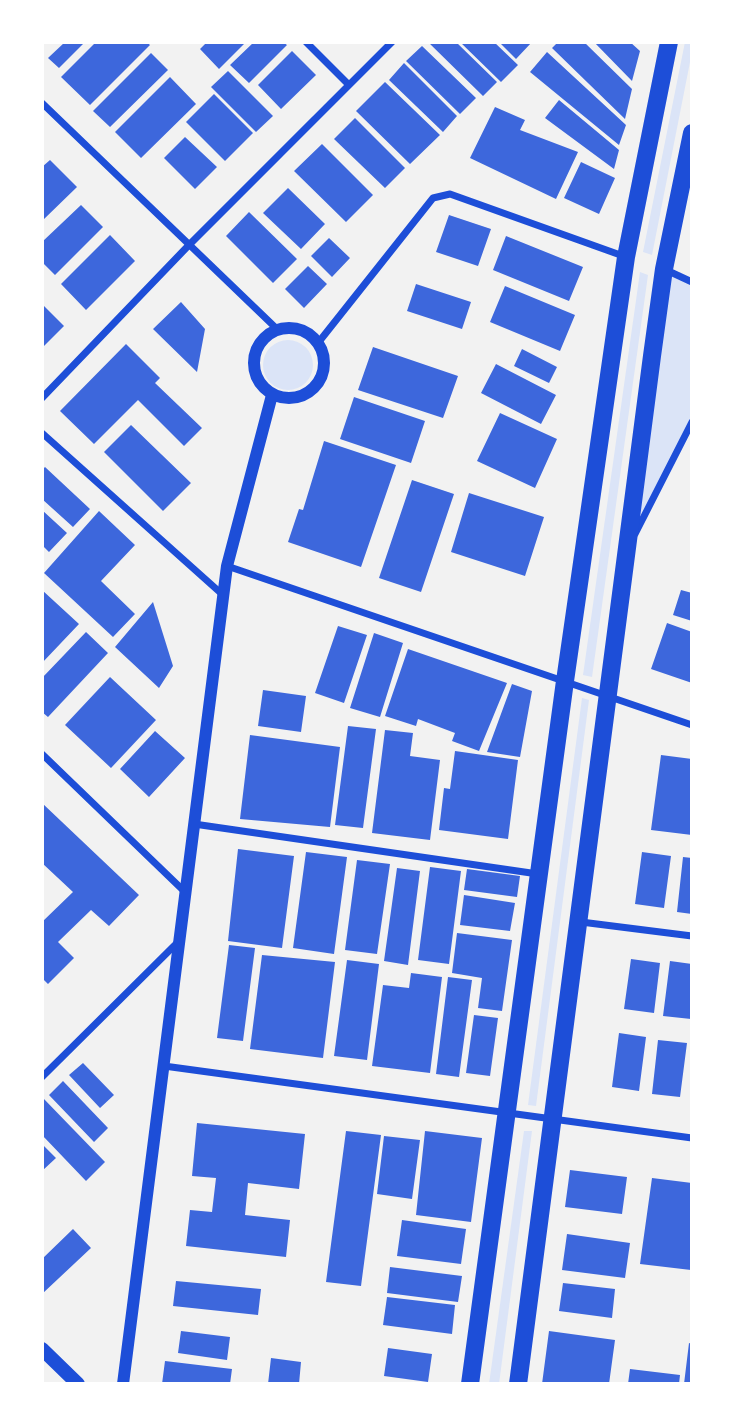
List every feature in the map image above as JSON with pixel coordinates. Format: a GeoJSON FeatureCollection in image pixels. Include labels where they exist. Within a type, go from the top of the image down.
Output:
{"type":"FeatureCollection","features":[{"type":"Feature","properties":{"kind":"main road"},"geometry":{"type":"LineString","coordinates":[[470,1384],[538,874],[626,257],[669,42]]}},
{"type":"Feature","properties":{"kind":"main road"},"geometry":{"type":"LineString","coordinates":[[518,1384],[664,270],[692,134]]}},
{"type":"Feature","properties":{"kind":"main road"},"geometry":{"type":"LineString","coordinates":[[42,1349],[78,1384]]}},
{"type":"Feature","properties":{"kind":"street"},"geometry":{"type":"LineString","coordinates":[[306,42],[349,85]]}},
{"type":"Feature","properties":{"kind":"street"},"geometry":{"type":"LineString","coordinates":[[42,398],[188,246],[392,42]]}},
{"type":"Feature","properties":{"kind":"street"},"geometry":{"type":"LineString","coordinates":[[42,103],[278,330]]}},
{"type":"Feature","properties":{"kind":"street"},"geometry":{"type":"LineString","coordinates":[[318,344],[432,198],[440,194],[450,194],[626,257]]}},
{"type":"Feature","properties":{"kind":"street"},"geometry":{"type":"LineString","coordinates":[[664,270],[692,282]]}},
{"type":"Feature","properties":{"kind":"street"},"geometry":{"type":"LineString","coordinates":[[278,330],[300,330],[318,344],[325,365],[316,386],[296,398],[272,395],[256,377],[253,365],[260,343],[278,330]]}},
{"type":"Feature","properties":{"kind":"street"},"geometry":{"type":"LineString","coordinates":[[123,1384],[227,566],[272,395]]}},
{"type":"Feature","properties":{"kind":"street"},"geometry":{"type":"LineString","coordinates":[[627,550],[692,422]]}},
{"type":"Feature","properties":{"kind":"street"},"geometry":{"type":"LineString","coordinates":[[42,433],[223,595]]}},
{"type":"Feature","properties":{"kind":"street"},"geometry":{"type":"LineString","coordinates":[[227,566],[692,725]]}},
{"type":"Feature","properties":{"kind":"street"},"geometry":{"type":"LineString","coordinates":[[42,754],[185,892]]}},
{"type":"Feature","properties":{"kind":"street"},"geometry":{"type":"LineString","coordinates":[[194,824],[538,874]]}},
{"type":"Feature","properties":{"kind":"street"},"geometry":{"type":"LineString","coordinates":[[580,922],[692,936]]}},
{"type":"Feature","properties":{"kind":"street"},"geometry":{"type":"LineString","coordinates":[[42,1077],[180,940]]}},
{"type":"Feature","properties":{"kind":"street"},"geometry":{"type":"LineString","coordinates":[[164,1066],[692,1138]]}},
{"type":"Feature","properties":{"kind":"shaded area"},"geometry":{"type":"Polygon","coordinates":[[[685,42],[692,42],[692,52],[652,255],[643,252],[685,42]]]}},
{"type":"Feature","properties":{"kind":"shaded area"},"geometry":{"type":"Polygon","coordinates":[[[664,269],[692,282],[692,422],[627,550],[664,269]]]}},
{"type":"Feature","properties":{"kind":"shaded area"},"geometry":{"type":"Polygon","coordinates":[[[640,272],[648,275],[592,677],[583,675],[640,272]]]}},
{"type":"Feature","properties":{"kind":"shaded area"},"geometry":{"type":"Polygon","coordinates":[[[288,340],[306,347],[313,365],[306,383],[288,390],[270,383],[263,365],[270,347],[288,340]]]}},
{"type":"Feature","properties":{"kind":"shaded area"},"geometry":{"type":"Polygon","coordinates":[[[582,698],[589,700],[536,1106],[528,1105],[582,698]]]}},
{"type":"Feature","properties":{"kind":"shaded area"},"geometry":{"type":"Polygon","coordinates":[[[524,1131],[532,1131],[499,1384],[489,1384],[524,1131]]]}},
{"type":"Feature","properties":{"kind":"building"},"geometry":{"type":"Polygon","coordinates":[[[65,42],[85,42],[59,68],[48,58],[65,42]]]}},
{"type":"Feature","properties":{"kind":"building"},"geometry":{"type":"Polygon","coordinates":[[[96,42],[147,42],[150,45],[90,105],[61,77],[96,42]]]}},
{"type":"Feature","properties":{"kind":"building"},"geometry":{"type":"Polygon","coordinates":[[[207,42],[246,42],[219,69],[200,49],[207,42]]]}},
{"type":"Feature","properties":{"kind":"building"},"geometry":{"type":"Polygon","coordinates":[[[254,42],[283,42],[287,45],[249,83],[230,65],[254,42]]]}},
{"type":"Feature","properties":{"kind":"building"},"geometry":{"type":"Polygon","coordinates":[[[428,42],[456,42],[497,82],[483,96],[428,42]]]}},
{"type":"Feature","properties":{"kind":"building"},"geometry":{"type":"Polygon","coordinates":[[[460,42],[494,42],[518,65],[501,82],[460,42]]]}},
{"type":"Feature","properties":{"kind":"building"},"geometry":{"type":"Polygon","coordinates":[[[499,42],[532,42],[516,59],[499,42]]]}},
{"type":"Feature","properties":{"kind":"building"},"geometry":{"type":"Polygon","coordinates":[[[558,42],[584,42],[632,89],[625,119],[552,48],[558,42]]]}},
{"type":"Feature","properties":{"kind":"building"},"geometry":{"type":"Polygon","coordinates":[[[594,42],[630,42],[640,51],[632,81],[594,42]]]}},
{"type":"Feature","properties":{"kind":"building"},"geometry":{"type":"Polygon","coordinates":[[[422,46],[476,98],[460,114],[406,61],[422,46]]]}},
{"type":"Feature","properties":{"kind":"building"},"geometry":{"type":"Polygon","coordinates":[[[292,51],[316,75],[281,109],[258,85],[292,51]]]}},
{"type":"Feature","properties":{"kind":"building"},"geometry":{"type":"Polygon","coordinates":[[[547,52],[626,125],[619,145],[530,72],[547,52]]]}},
{"type":"Feature","properties":{"kind":"building"},"geometry":{"type":"Polygon","coordinates":[[[151,53],[168,70],[110,127],[93,111],[151,53]]]}},
{"type":"Feature","properties":{"kind":"building"},"geometry":{"type":"Polygon","coordinates":[[[404,63],[457,116],[443,132],[389,80],[404,63]]]}},
{"type":"Feature","properties":{"kind":"building"},"geometry":{"type":"Polygon","coordinates":[[[228,71],[273,116],[256,132],[211,87],[228,71]]]}},
{"type":"Feature","properties":{"kind":"building"},"geometry":{"type":"Polygon","coordinates":[[[170,77],[196,104],[141,158],[115,132],[170,77]]]}},
{"type":"Feature","properties":{"kind":"building"},"geometry":{"type":"Polygon","coordinates":[[[385,82],[440,135],[410,164],[356,111],[385,82]]]}},
{"type":"Feature","properties":{"kind":"building"},"geometry":{"type":"Polygon","coordinates":[[[214,94],[253,133],[225,161],[186,122],[214,94]]]}},
{"type":"Feature","properties":{"kind":"building"},"geometry":{"type":"Polygon","coordinates":[[[559,100],[619,150],[614,169],[545,118],[559,100]]]}},
{"type":"Feature","properties":{"kind":"building"},"geometry":{"type":"Polygon","coordinates":[[[495,107],[525,120],[520,130],[578,152],[556,199],[470,158],[495,107]]]}},
{"type":"Feature","properties":{"kind":"building"},"geometry":{"type":"Polygon","coordinates":[[[355,118],[405,168],[385,188],[334,139],[355,118]]]}},
{"type":"Feature","properties":{"kind":"building"},"geometry":{"type":"Polygon","coordinates":[[[185,137],[217,167],[195,189],[164,158],[185,137]]]}},
{"type":"Feature","properties":{"kind":"building"},"geometry":{"type":"Polygon","coordinates":[[[322,144],[373,195],[346,222],[294,171],[322,144]]]}},
{"type":"Feature","properties":{"kind":"building"},"geometry":{"type":"Polygon","coordinates":[[[50,160],[77,187],[42,221],[42,167],[50,160]]]}},
{"type":"Feature","properties":{"kind":"building"},"geometry":{"type":"Polygon","coordinates":[[[581,162],[615,178],[599,214],[564,198],[581,162]]]}},
{"type":"Feature","properties":{"kind":"building"},"geometry":{"type":"Polygon","coordinates":[[[288,188],[325,224],[301,249],[263,213],[288,188]]]}},
{"type":"Feature","properties":{"kind":"building"},"geometry":{"type":"Polygon","coordinates":[[[81,205],[103,227],[55,275],[42,262],[42,242],[81,205]]]}},
{"type":"Feature","properties":{"kind":"building"},"geometry":{"type":"Polygon","coordinates":[[[249,212],[297,259],[273,283],[226,236],[249,212]]]}},
{"type":"Feature","properties":{"kind":"building"},"geometry":{"type":"Polygon","coordinates":[[[449,215],[491,229],[478,266],[436,252],[449,215]]]}},
{"type":"Feature","properties":{"kind":"building"},"geometry":{"type":"Polygon","coordinates":[[[110,235],[135,261],[86,310],[61,284],[110,235]]]}},
{"type":"Feature","properties":{"kind":"building"},"geometry":{"type":"Polygon","coordinates":[[[506,236],[583,267],[569,301],[493,270],[506,236]]]}},
{"type":"Feature","properties":{"kind":"building"},"geometry":{"type":"Polygon","coordinates":[[[329,238],[350,258],[332,277],[311,256],[329,238]]]}},
{"type":"Feature","properties":{"kind":"building"},"geometry":{"type":"Polygon","coordinates":[[[308,266],[327,284],[304,308],[285,289],[308,266]]]}},
{"type":"Feature","properties":{"kind":"building"},"geometry":{"type":"Polygon","coordinates":[[[416,284],[471,302],[462,329],[407,311],[416,284]]]}},
{"type":"Feature","properties":{"kind":"building"},"geometry":{"type":"Polygon","coordinates":[[[505,286],[575,315],[560,351],[490,322],[505,286]]]}},
{"type":"Feature","properties":{"kind":"building"},"geometry":{"type":"Polygon","coordinates":[[[181,302],[205,329],[197,372],[153,329],[181,302]]]}},
{"type":"Feature","properties":{"kind":"building"},"geometry":{"type":"Polygon","coordinates":[[[42,304],[64,326],[42,348],[42,304]]]}},
{"type":"Feature","properties":{"kind":"building"},"geometry":{"type":"Polygon","coordinates":[[[126,344],[160,378],[155,383],[202,428],[184,446],[138,400],[94,444],[60,411],[126,344]]]}},
{"type":"Feature","properties":{"kind":"building"},"geometry":{"type":"Polygon","coordinates":[[[373,347],[458,376],[443,418],[358,390],[373,347]]]}},
{"type":"Feature","properties":{"kind":"building"},"geometry":{"type":"Polygon","coordinates":[[[522,349],[557,367],[549,383],[514,366],[522,349]]]}},
{"type":"Feature","properties":{"kind":"building"},"geometry":{"type":"Polygon","coordinates":[[[496,364],[556,395],[541,424],[481,393],[496,364]]]}},
{"type":"Feature","properties":{"kind":"building"},"geometry":{"type":"Polygon","coordinates":[[[354,397],[425,421],[411,463],[340,439],[354,397]]]}},
{"type":"Feature","properties":{"kind":"building"},"geometry":{"type":"Polygon","coordinates":[[[500,413],[557,439],[535,488],[477,461],[500,413]]]}},
{"type":"Feature","properties":{"kind":"building"},"geometry":{"type":"Polygon","coordinates":[[[131,425],[191,483],[163,511],[104,452],[131,425]]]}},
{"type":"Feature","properties":{"kind":"building"},"geometry":{"type":"Polygon","coordinates":[[[324,441],[396,465],[361,567],[288,542],[299,509],[303,510],[324,441]]]}},
{"type":"Feature","properties":{"kind":"building"},"geometry":{"type":"Polygon","coordinates":[[[45,467],[90,509],[73,527],[42,499],[42,470],[45,467]]]}},
{"type":"Feature","properties":{"kind":"building"},"geometry":{"type":"Polygon","coordinates":[[[412,480],[454,494],[421,592],[379,578],[412,480]]]}},
{"type":"Feature","properties":{"kind":"building"},"geometry":{"type":"Polygon","coordinates":[[[469,493],[544,517],[525,576],[451,552],[469,493]]]}},
{"type":"Feature","properties":{"kind":"building"},"geometry":{"type":"Polygon","coordinates":[[[42,510],[67,533],[49,552],[42,545],[42,510]]]}},
{"type":"Feature","properties":{"kind":"building"},"geometry":{"type":"Polygon","coordinates":[[[99,511],[135,545],[101,581],[135,614],[113,637],[44,573],[99,511]]]}},
{"type":"Feature","properties":{"kind":"building"},"geometry":{"type":"Polygon","coordinates":[[[42,590],[79,624],[42,663],[42,590]]]}},
{"type":"Feature","properties":{"kind":"building"},"geometry":{"type":"Polygon","coordinates":[[[681,590],[692,593],[692,621],[673,615],[681,590]]]}},
{"type":"Feature","properties":{"kind":"building"},"geometry":{"type":"Polygon","coordinates":[[[153,602],[173,666],[159,688],[115,647],[153,602]]]}},
{"type":"Feature","properties":{"kind":"building"},"geometry":{"type":"Polygon","coordinates":[[[667,623],[692,632],[692,683],[651,669],[667,623]]]}},
{"type":"Feature","properties":{"kind":"building"},"geometry":{"type":"Polygon","coordinates":[[[338,626],[367,635],[344,703],[315,693],[338,626]]]}},
{"type":"Feature","properties":{"kind":"building"},"geometry":{"type":"Polygon","coordinates":[[[86,632],[108,653],[48,717],[42,712],[42,678],[86,632]]]}},
{"type":"Feature","properties":{"kind":"building"},"geometry":{"type":"Polygon","coordinates":[[[374,633],[403,643],[380,717],[350,708],[374,633]]]}},
{"type":"Feature","properties":{"kind":"building"},"geometry":{"type":"Polygon","coordinates":[[[408,649],[507,683],[479,751],[452,741],[455,733],[418,719],[416,726],[385,716],[408,649]]]}},
{"type":"Feature","properties":{"kind":"building"},"geometry":{"type":"Polygon","coordinates":[[[110,677],[156,720],[111,768],[65,725],[110,677]]]}},
{"type":"Feature","properties":{"kind":"building"},"geometry":{"type":"Polygon","coordinates":[[[512,684],[532,691],[520,757],[487,752],[512,684]]]}},
{"type":"Feature","properties":{"kind":"building"},"geometry":{"type":"Polygon","coordinates":[[[263,690],[306,696],[301,732],[258,726],[263,690]]]}},
{"type":"Feature","properties":{"kind":"building"},"geometry":{"type":"Polygon","coordinates":[[[348,726],[376,729],[363,828],[335,825],[348,726]]]}},
{"type":"Feature","properties":{"kind":"building"},"geometry":{"type":"Polygon","coordinates":[[[385,730],[413,733],[410,756],[440,760],[430,840],[372,833],[385,730]]]}},
{"type":"Feature","properties":{"kind":"building"},"geometry":{"type":"Polygon","coordinates":[[[155,731],[185,758],[149,797],[120,769],[155,731]]]}},
{"type":"Feature","properties":{"kind":"building"},"geometry":{"type":"Polygon","coordinates":[[[250,735],[340,747],[330,827],[240,819],[250,735]]]}},
{"type":"Feature","properties":{"kind":"building"},"geometry":{"type":"Polygon","coordinates":[[[455,751],[518,760],[508,839],[439,830],[444,788],[450,789],[455,751]]]}},
{"type":"Feature","properties":{"kind":"building"},"geometry":{"type":"Polygon","coordinates":[[[661,755],[692,759],[692,835],[651,830],[661,755]]]}},
{"type":"Feature","properties":{"kind":"building"},"geometry":{"type":"Polygon","coordinates":[[[42,803],[139,895],[109,926],[91,910],[58,942],[74,958],[48,984],[42,978],[42,922],[73,892],[42,863],[42,803]]]}},
{"type":"Feature","properties":{"kind":"building"},"geometry":{"type":"Polygon","coordinates":[[[238,849],[294,856],[282,948],[228,941],[238,849]]]}},
{"type":"Feature","properties":{"kind":"building"},"geometry":{"type":"Polygon","coordinates":[[[306,852],[347,857],[334,954],[293,948],[306,852]]]}},
{"type":"Feature","properties":{"kind":"building"},"geometry":{"type":"Polygon","coordinates":[[[642,852],[671,856],[664,908],[635,904],[642,852]]]}},
{"type":"Feature","properties":{"kind":"building"},"geometry":{"type":"Polygon","coordinates":[[[683,857],[692,858],[692,914],[677,912],[683,857]]]}},
{"type":"Feature","properties":{"kind":"building"},"geometry":{"type":"Polygon","coordinates":[[[357,860],[390,864],[377,954],[345,950],[357,860]]]}},
{"type":"Feature","properties":{"kind":"building"},"geometry":{"type":"Polygon","coordinates":[[[430,867],[461,871],[449,964],[418,960],[430,867]]]}},
{"type":"Feature","properties":{"kind":"building"},"geometry":{"type":"Polygon","coordinates":[[[397,868],[420,871],[408,965],[384,961],[397,868]]]}},
{"type":"Feature","properties":{"kind":"building"},"geometry":{"type":"Polygon","coordinates":[[[467,869],[520,876],[517,897],[464,890],[467,869]]]}},
{"type":"Feature","properties":{"kind":"building"},"geometry":{"type":"Polygon","coordinates":[[[464,895],[515,903],[510,931],[460,925],[464,895]]]}},
{"type":"Feature","properties":{"kind":"building"},"geometry":{"type":"Polygon","coordinates":[[[457,933],[512,940],[502,1011],[478,1008],[482,978],[452,973],[457,933]]]}},
{"type":"Feature","properties":{"kind":"building"},"geometry":{"type":"Polygon","coordinates":[[[229,945],[255,948],[243,1041],[217,1038],[229,945]]]}},
{"type":"Feature","properties":{"kind":"building"},"geometry":{"type":"Polygon","coordinates":[[[262,955],[335,962],[323,1058],[250,1049],[262,955]]]}},
{"type":"Feature","properties":{"kind":"building"},"geometry":{"type":"Polygon","coordinates":[[[631,959],[660,963],[654,1013],[624,1009],[631,959]]]}},
{"type":"Feature","properties":{"kind":"building"},"geometry":{"type":"Polygon","coordinates":[[[347,960],[379,964],[367,1060],[334,1056],[347,960]]]}},
{"type":"Feature","properties":{"kind":"building"},"geometry":{"type":"Polygon","coordinates":[[[670,961],[692,964],[691,1019],[663,1016],[670,961]]]}},
{"type":"Feature","properties":{"kind":"building"},"geometry":{"type":"Polygon","coordinates":[[[411,973],[442,977],[430,1073],[372,1066],[383,985],[409,988],[411,973]]]}},
{"type":"Feature","properties":{"kind":"building"},"geometry":{"type":"Polygon","coordinates":[[[448,977],[472,980],[459,1077],[436,1074],[448,977]]]}},
{"type":"Feature","properties":{"kind":"building"},"geometry":{"type":"Polygon","coordinates":[[[474,1015],[498,1018],[490,1076],[466,1073],[474,1015]]]}},
{"type":"Feature","properties":{"kind":"building"},"geometry":{"type":"Polygon","coordinates":[[[619,1033],[646,1037],[639,1091],[612,1087],[619,1033]]]}},
{"type":"Feature","properties":{"kind":"building"},"geometry":{"type":"Polygon","coordinates":[[[658,1040],[687,1043],[680,1097],[652,1094],[658,1040]]]}},
{"type":"Feature","properties":{"kind":"building"},"geometry":{"type":"Polygon","coordinates":[[[83,1063],[114,1095],[100,1108],[69,1075],[83,1063]]]}},
{"type":"Feature","properties":{"kind":"building"},"geometry":{"type":"Polygon","coordinates":[[[63,1081],[108,1128],[94,1142],[49,1095],[63,1081]]]}},
{"type":"Feature","properties":{"kind":"building"},"geometry":{"type":"Polygon","coordinates":[[[43,1098],[105,1162],[86,1181],[42,1135],[43,1098]]]}},
{"type":"Feature","properties":{"kind":"building"},"geometry":{"type":"Polygon","coordinates":[[[197,1123],[305,1134],[299,1189],[248,1183],[245,1215],[290,1220],[286,1257],[186,1246],[190,1210],[212,1212],[216,1178],[192,1176],[197,1123]]]}},
{"type":"Feature","properties":{"kind":"building"},"geometry":{"type":"Polygon","coordinates":[[[346,1131],[381,1135],[361,1286],[326,1282],[346,1131]]]}},
{"type":"Feature","properties":{"kind":"building"},"geometry":{"type":"Polygon","coordinates":[[[425,1131],[482,1138],[471,1222],[416,1215],[425,1131]]]}},
{"type":"Feature","properties":{"kind":"building"},"geometry":{"type":"Polygon","coordinates":[[[384,1136],[420,1140],[412,1199],[377,1194],[384,1136]]]}},
{"type":"Feature","properties":{"kind":"building"},"geometry":{"type":"Polygon","coordinates":[[[42,1144],[56,1158],[42,1171],[42,1144]]]}},
{"type":"Feature","properties":{"kind":"building"},"geometry":{"type":"Polygon","coordinates":[[[570,1170],[627,1177],[622,1214],[565,1207],[570,1170]]]}},
{"type":"Feature","properties":{"kind":"building"},"geometry":{"type":"Polygon","coordinates":[[[652,1178],[692,1183],[691,1270],[640,1264],[652,1178]]]}},
{"type":"Feature","properties":{"kind":"building"},"geometry":{"type":"Polygon","coordinates":[[[402,1220],[466,1229],[461,1264],[397,1256],[402,1220]]]}},
{"type":"Feature","properties":{"kind":"building"},"geometry":{"type":"Polygon","coordinates":[[[73,1229],[91,1248],[42,1294],[42,1259],[73,1229]]]}},
{"type":"Feature","properties":{"kind":"building"},"geometry":{"type":"Polygon","coordinates":[[[567,1234],[630,1243],[625,1278],[562,1270],[567,1234]]]}},
{"type":"Feature","properties":{"kind":"building"},"geometry":{"type":"Polygon","coordinates":[[[390,1267],[462,1276],[458,1302],[387,1293],[390,1267]]]}},
{"type":"Feature","properties":{"kind":"building"},"geometry":{"type":"Polygon","coordinates":[[[176,1281],[261,1289],[258,1315],[173,1306],[176,1281]]]}},
{"type":"Feature","properties":{"kind":"building"},"geometry":{"type":"Polygon","coordinates":[[[563,1283],[615,1289],[612,1318],[559,1311],[563,1283]]]}},
{"type":"Feature","properties":{"kind":"building"},"geometry":{"type":"Polygon","coordinates":[[[387,1297],[455,1305],[452,1334],[383,1325],[387,1297]]]}},
{"type":"Feature","properties":{"kind":"building"},"geometry":{"type":"Polygon","coordinates":[[[181,1331],[230,1337],[227,1360],[178,1353],[181,1331]]]}},
{"type":"Feature","properties":{"kind":"building"},"geometry":{"type":"Polygon","coordinates":[[[549,1331],[615,1340],[609,1384],[542,1384],[549,1331]]]}},
{"type":"Feature","properties":{"kind":"building"},"geometry":{"type":"Polygon","coordinates":[[[689,1343],[692,1344],[692,1384],[684,1384],[689,1343]]]}},
{"type":"Feature","properties":{"kind":"building"},"geometry":{"type":"Polygon","coordinates":[[[388,1348],[432,1354],[428,1382],[384,1376],[388,1348]]]}},
{"type":"Feature","properties":{"kind":"building"},"geometry":{"type":"Polygon","coordinates":[[[271,1358],[301,1362],[299,1384],[268,1384],[271,1358]]]}},
{"type":"Feature","properties":{"kind":"building"},"geometry":{"type":"Polygon","coordinates":[[[165,1361],[232,1369],[230,1384],[162,1384],[165,1361]]]}},
{"type":"Feature","properties":{"kind":"building"},"geometry":{"type":"Polygon","coordinates":[[[630,1369],[680,1375],[679,1384],[628,1384],[630,1369]]]}}]}
